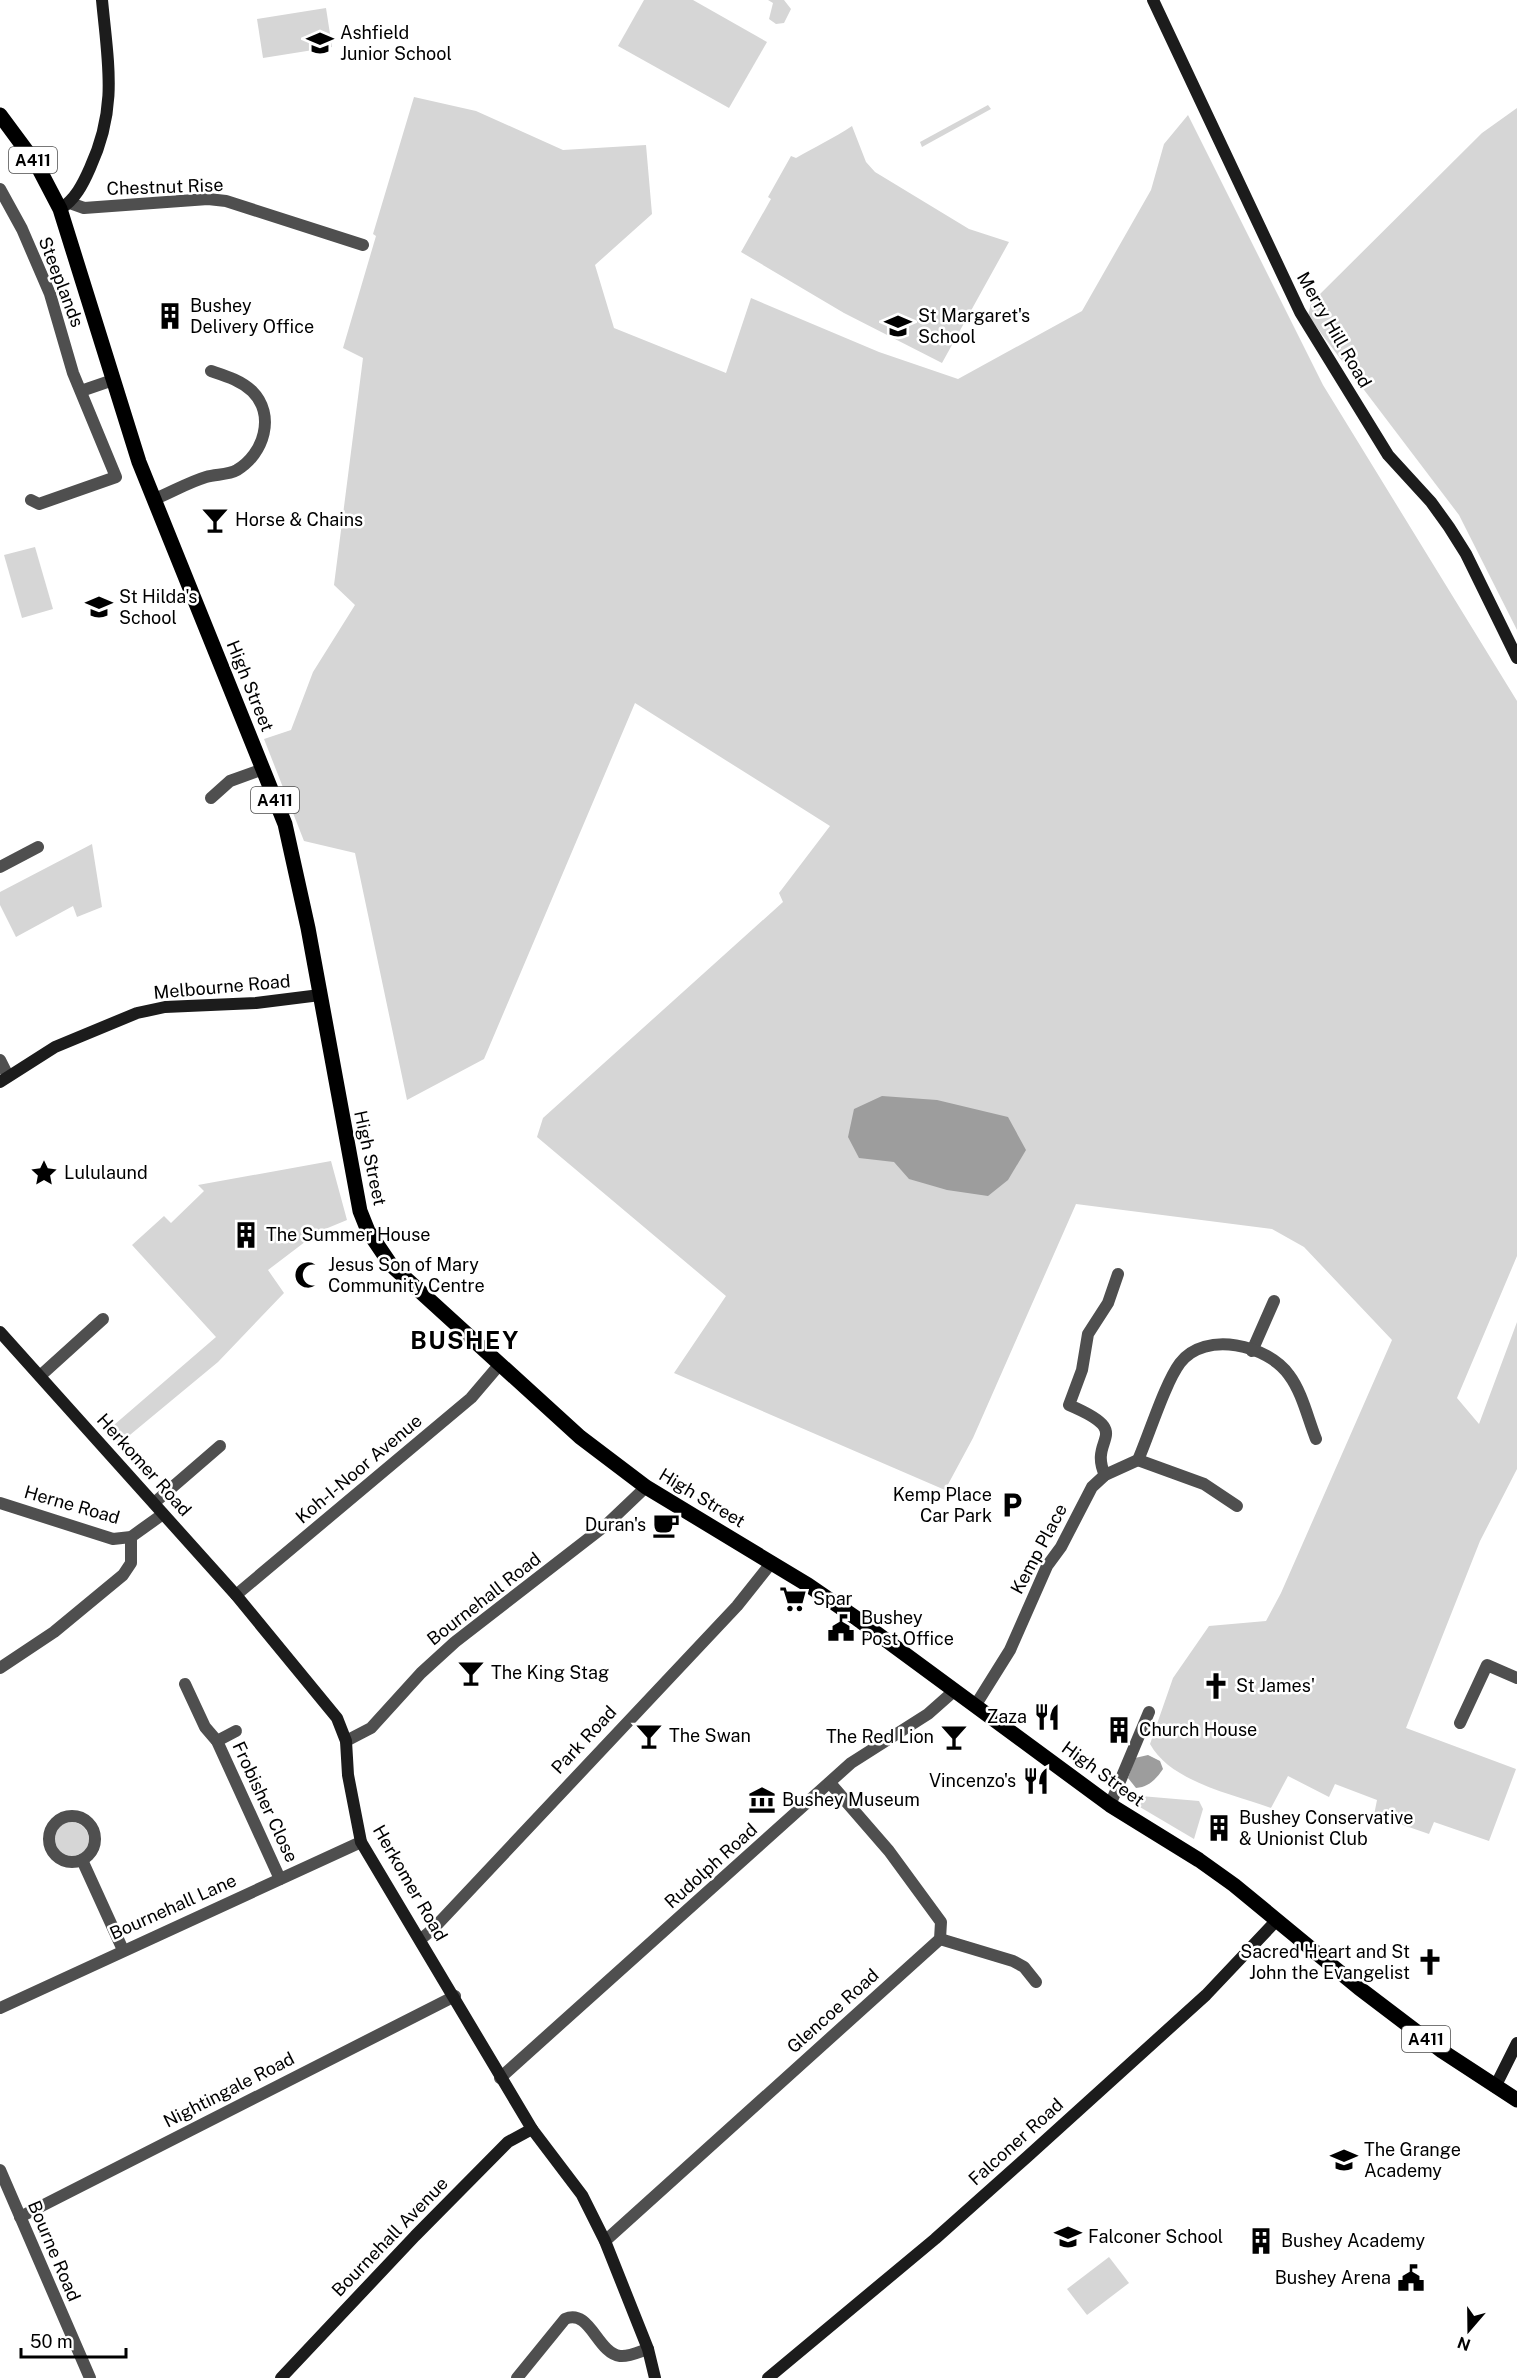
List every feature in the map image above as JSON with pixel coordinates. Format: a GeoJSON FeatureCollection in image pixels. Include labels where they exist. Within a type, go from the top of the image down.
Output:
{"type":"FeatureCollection","features":[{"type":"Feature","properties":{"kind":"main road","name":"A411"},"geometry":{"type":"LineString","coordinates":[[0,114],[65,206]]}},
{"type":"Feature","properties":{"kind":"main road","name":"High Street"},"geometry":{"type":"LineString","coordinates":[[65,206],[113,380],[139,462],[285,824],[320,995],[357,1199],[368,1231],[391,1265],[412,1288],[580,1437],[646,1486],[772,1563],[856,1618],[1110,1805],[1199,1860],[1277,1920]]}},
{"type":"Feature","properties":{"kind":"main road","name":"A411"},"geometry":{"type":"LineString","coordinates":[[1277,1920],[1359,1988],[1442,2051],[1517,2100]]}},
{"type":"Feature","properties":{"kind":"street"},"geometry":{"type":"LineString","coordinates":[[65,206],[100,146],[109,110],[109,73],[102,0]]}},
{"type":"Feature","properties":{"kind":"street","name":"Merry Hill Road"},"geometry":{"type":"LineString","coordinates":[[1153,0],[1300,312],[1388,455],[1431,502],[1449,526],[1466,554],[1517,658]]}},
{"type":"Feature","properties":{"kind":"street","name":"Steeplands"},"geometry":{"type":"LineString","coordinates":[[0,189],[22,229],[33,261],[50,294],[81,391],[116,477],[39,504],[31,500]]}},
{"type":"Feature","properties":{"kind":"street","name":"Chestnut Rise"},"geometry":{"type":"LineString","coordinates":[[65,206],[84,208],[208,199],[226,201],[363,245]]}},
{"type":"Feature","properties":{"kind":"street"},"geometry":{"type":"LineString","coordinates":[[155,499],[205,477],[235,471],[250,461],[261,442],[265,420],[257,397],[242,383],[211,371]]}},
{"type":"Feature","properties":{"kind":"street"},"geometry":{"type":"LineString","coordinates":[[81,391],[113,380]]}},
{"type":"Feature","properties":{"kind":"street"},"geometry":{"type":"LineString","coordinates":[[211,798],[230,781],[263,769]]}},
{"type":"Feature","properties":{"kind":"street"},"geometry":{"type":"LineString","coordinates":[[0,867],[38,847]]}},
{"type":"Feature","properties":{"kind":"street","name":"Melbourne Road"},"geometry":{"type":"LineString","coordinates":[[4,1079],[55,1047],[137,1013],[165,1007],[256,1003],[320,995]]}},
{"type":"Feature","properties":{"kind":"street"},"geometry":{"type":"LineString","coordinates":[[0,1060],[4,1079]]}},
{"type":"Feature","properties":{"kind":"street"},"geometry":{"type":"LineString","coordinates":[[1106,1475],[1102,1465],[1106,1432],[1104,1426],[1095,1416],[1069,1405],[1082,1370],[1088,1334],[1107,1303],[1118,1274]]}},
{"type":"Feature","properties":{"kind":"street"},"geometry":{"type":"LineString","coordinates":[[1252,1351],[1274,1301]]}},
{"type":"Feature","properties":{"kind":"street"},"geometry":{"type":"LineString","coordinates":[[40,1376],[103,1319]]}},
{"type":"Feature","properties":{"kind":"street","name":"Herkomer Road"},"geometry":{"type":"LineString","coordinates":[[0,1332],[236,1595],[336,1718],[346,1741],[348,1775],[362,1842],[455,1996],[500,2078],[532,2129],[582,2195],[606,2241],[648,2349],[655,2378]]}},
{"type":"Feature","properties":{"kind":"street"},"geometry":{"type":"LineString","coordinates":[[1236,1506],[1204,1484],[1138,1461],[1172,1377],[1186,1357],[1212,1344],[1240,1346],[1279,1365],[1291,1377],[1316,1438]]}},
{"type":"Feature","properties":{"kind":"street","name":"Koh-I-Noor Avenue"},"geometry":{"type":"LineString","coordinates":[[236,1595],[471,1398],[500,1364]]}},
{"type":"Feature","properties":{"kind":"street"},"geometry":{"type":"LineString","coordinates":[[154,1503],[220,1446]]}},
{"type":"Feature","properties":{"kind":"street","name":"Kemp Place"},"geometry":{"type":"LineString","coordinates":[[975,1706],[1010,1650],[1036,1588],[1097,1480],[1138,1461]]}},
{"type":"Feature","properties":{"kind":"street","name":"Bournehall Road"},"geometry":{"type":"LineString","coordinates":[[346,1741],[371,1728],[421,1673],[455,1642],[606,1526],[646,1486]]}},
{"type":"Feature","properties":{"kind":"street","name":"Herne Road"},"geometry":{"type":"LineString","coordinates":[[0,1503],[114,1539],[131,1537],[163,1514]]}},
{"type":"Feature","properties":{"kind":"street"},"geometry":{"type":"LineString","coordinates":[[0,1668],[54,1632],[123,1575],[131,1563],[131,1537]]}},
{"type":"Feature","properties":{"kind":"street","name":"Park Road"},"geometry":{"type":"LineString","coordinates":[[421,1939],[434,1929],[736,1606],[772,1563]]}},
{"type":"Feature","properties":{"kind":"street"},"geometry":{"type":"LineString","coordinates":[[1460,1723],[1487,1665],[1517,1678]]}},
{"type":"Feature","properties":{"kind":"street","name":"Frobisher Close"},"geometry":{"type":"LineString","coordinates":[[185,1684],[205,1727],[217,1741],[280,1879]]}},
{"type":"Feature","properties":{"kind":"street","name":"Rudolph Road"},"geometry":{"type":"LineString","coordinates":[[500,2078],[851,1763],[928,1714],[954,1691]]}},
{"type":"Feature","properties":{"kind":"street"},"geometry":{"type":"LineString","coordinates":[[1110,1805],[1149,1712]]}},
{"type":"Feature","properties":{"kind":"street","name":"Frobisher Close"},"geometry":{"type":"LineString","coordinates":[[217,1741],[236,1731]]}},
{"type":"Feature","properties":{"kind":"street"},"geometry":{"type":"LineString","coordinates":[[830,1783],[889,1851],[940,1922],[940,1939],[1014,1961],[1024,1967],[1036,1982]]}},
{"type":"Feature","properties":{"kind":"street","name":"Bournehall Lane"},"geometry":{"type":"LineString","coordinates":[[0,2008],[362,1842]]}},
{"type":"Feature","properties":{"kind":"street"},"geometry":{"type":"LineString","coordinates":[[82,1860],[123,1950]]}},
{"type":"Feature","properties":{"kind":"street","name":"Falconer Road"},"geometry":{"type":"LineString","coordinates":[[768,2378],[935,2239],[1028,2157],[1206,1995],[1277,1920]]}},
{"type":"Feature","properties":{"kind":"street","name":"Glencoe Road"},"geometry":{"type":"LineString","coordinates":[[606,2241],[940,1939]]}},
{"type":"Feature","properties":{"kind":"street","name":"Nightingale Road"},"geometry":{"type":"LineString","coordinates":[[20,2217],[455,1996]]}},
{"type":"Feature","properties":{"kind":"street"},"geometry":{"type":"LineString","coordinates":[[1495,2087],[1517,2043]]}},
{"type":"Feature","properties":{"kind":"street","name":"Bournehall Avenue"},"geometry":{"type":"LineString","coordinates":[[281,2378],[415,2236],[508,2142],[532,2129]]}},
{"type":"Feature","properties":{"kind":"street","name":"Bourne Road"},"geometry":{"type":"LineString","coordinates":[[0,2170],[90,2378]]}},
{"type":"Feature","properties":{"kind":"street"},"geometry":{"type":"LineString","coordinates":[[517,2378],[565,2319],[570,2317],[580,2319],[586,2324],[602,2345],[614,2354],[629,2355],[648,2349]]}},
{"type":"Feature","properties":{"kind":"shaded area"},"geometry":{"type":"Polygon","coordinates":[[[644,0],[693,0],[767,42],[729,108],[618,46],[644,0]]]}},
{"type":"Feature","properties":{"kind":"shaded area"},"geometry":{"type":"Polygon","coordinates":[[[768,0],[784,0],[791,9],[784,23],[776,24],[769,19],[773,3],[768,0]]]}},
{"type":"Feature","properties":{"kind":"shaded area"},"geometry":{"type":"Polygon","coordinates":[[[326,8],[332,47],[263,58],[257,19],[326,8]]]}},
{"type":"Feature","properties":{"kind":"shaded area"},"geometry":{"type":"Polygon","coordinates":[[[414,97],[476,111],[563,150],[646,145],[652,214],[595,265],[614,328],[726,373],[751,298],[879,352],[958,379],[1082,311],[1151,190],[1164,144],[1188,115],[1323,385],[1517,701],[1517,1256],[1457,1398],[1479,1424],[1517,1322],[1517,1469],[1480,1541],[1406,1728],[1516,1769],[1489,1841],[1434,1822],[1429,1834],[1374,1815],[1377,1800],[1335,1784],[1329,1797],[1288,1776],[1271,1808],[1221,1792],[1187,1777],[1172,1768],[1150,1744],[1173,1678],[1209,1626],[1266,1621],[1281,1593],[1392,1340],[1304,1247],[1272,1229],[1076,1204],[973,1438],[945,1490],[674,1373],[726,1296],[537,1137],[543,1118],[783,902],[779,893],[830,826],[635,703],[484,1059],[407,1100],[355,853],[304,841],[264,739],[291,730],[313,672],[355,605],[334,585],[363,358],[343,348],[376,236],[373,234],[414,97]]]}},
{"type":"Feature","properties":{"kind":"shaded area"},"geometry":{"type":"Polygon","coordinates":[[[988,105],[991,109],[922,147],[920,142],[988,105]]]}},
{"type":"Feature","properties":{"kind":"shaded area"},"geometry":{"type":"Polygon","coordinates":[[[1517,108],[1517,630],[1459,515],[1308,316],[1311,303],[1482,133],[1517,108]]]}},
{"type":"Feature","properties":{"kind":"shaded area"},"geometry":{"type":"Polygon","coordinates":[[[852,126],[866,162],[875,172],[969,229],[1009,242],[942,363],[844,313],[741,252],[771,199],[768,197],[791,156],[796,158],[852,126]]]}},
{"type":"Feature","properties":{"kind":"shaded area"},"geometry":{"type":"Polygon","coordinates":[[[35,547],[53,609],[22,618],[4,555],[35,547]]]}},
{"type":"Feature","properties":{"kind":"shaded area"},"geometry":{"type":"Polygon","coordinates":[[[92,844],[102,907],[77,917],[73,906],[16,937],[0,905],[0,892],[92,844]]]}},
{"type":"Feature","properties":{"kind":"shaded area"},"geometry":{"type":"Polygon","coordinates":[[[882,1096],[937,1100],[1008,1117],[1026,1150],[1008,1180],[988,1196],[947,1190],[909,1179],[894,1162],[859,1158],[848,1137],[854,1109],[882,1096]]]}},
{"type":"Feature","properties":{"kind":"shaded area"},"geometry":{"type":"Polygon","coordinates":[[[331,1161],[347,1220],[318,1232],[268,1270],[284,1293],[218,1362],[119,1444],[107,1431],[216,1337],[132,1245],[164,1216],[171,1223],[204,1191],[198,1185],[331,1161]]]}},
{"type":"Feature","properties":{"kind":"shaded area"},"geometry":{"type":"Polygon","coordinates":[[[1148,1755],[1160,1761],[1163,1769],[1152,1782],[1136,1788],[1128,1778],[1135,1758],[1148,1755]]]}},
{"type":"Feature","properties":{"kind":"shaded area"},"geometry":{"type":"Polygon","coordinates":[[[1129,1795],[1199,1801],[1203,1809],[1194,1839],[1128,1800],[1129,1795]]]}},
{"type":"Feature","properties":{"kind":"shaded area"},"geometry":{"type":"Polygon","coordinates":[[[71,1822],[84,1827],[89,1840],[84,1853],[71,1858],[58,1853],[53,1840],[58,1827],[71,1822]]]}},
{"type":"Feature","properties":{"kind":"shaded area"},"geometry":{"type":"Polygon","coordinates":[[[1109,2257],[1129,2283],[1087,2315],[1067,2289],[1109,2257]]]}},
{"type":"Feature","properties":{"kind":"place","name":"Ashfield Junior School"},"geometry":{"type":"Point","coordinates":[320,43]}},
{"type":"Feature","properties":{"kind":"place","name":"Bushey Delivery Office"},"geometry":{"type":"Point","coordinates":[170,316]}},
{"type":"Feature","properties":{"kind":"place","name":"St Margaret's School"},"geometry":{"type":"Point","coordinates":[898,326]}},
{"type":"Feature","properties":{"kind":"place","name":"Horse & Chains"},"geometry":{"type":"Point","coordinates":[215,520]}},
{"type":"Feature","properties":{"kind":"place","name":"St Hilda's School"},"geometry":{"type":"Point","coordinates":[99,607]}},
{"type":"Feature","properties":{"kind":"place","name":"Lululaund"},"geometry":{"type":"Point","coordinates":[44,1173]}},
{"type":"Feature","properties":{"kind":"place","name":"The Summer House"},"geometry":{"type":"Point","coordinates":[246,1235]}},
{"type":"Feature","properties":{"kind":"place","name":"Jesus Son of Mary Community Centre"},"geometry":{"type":"Point","coordinates":[308,1275]}},
{"type":"Feature","properties":{"kind":"place","name":"Kemp Place Car Park"},"geometry":{"type":"Point","coordinates":[1012,1505]}},
{"type":"Feature","properties":{"kind":"place","name":"Duran's"},"geometry":{"type":"Point","coordinates":[666,1525]}},
{"type":"Feature","properties":{"kind":"place","name":"Spar"},"geometry":{"type":"Point","coordinates":[793,1599]}},
{"type":"Feature","properties":{"kind":"place","name":"Bushey Post Office"},"geometry":{"type":"Point","coordinates":[841,1628]}},
{"type":"Feature","properties":{"kind":"place","name":"The King Stag"},"geometry":{"type":"Point","coordinates":[471,1673]}},
{"type":"Feature","properties":{"kind":"place","name":"St James'"},"geometry":{"type":"Point","coordinates":[1216,1686]}},
{"type":"Feature","properties":{"kind":"place","name":"Zaza"},"geometry":{"type":"Point","coordinates":[1047,1717]}},
{"type":"Feature","properties":{"kind":"place","name":"Church House"},"geometry":{"type":"Point","coordinates":[1119,1730]}},
{"type":"Feature","properties":{"kind":"place","name":"The Swan"},"geometry":{"type":"Point","coordinates":[649,1736]}},
{"type":"Feature","properties":{"kind":"place","name":"The Red Lion"},"geometry":{"type":"Point","coordinates":[954,1737]}},
{"type":"Feature","properties":{"kind":"place","name":"Vincenzo's"},"geometry":{"type":"Point","coordinates":[1036,1781]}},
{"type":"Feature","properties":{"kind":"place","name":"Bushey Museum"},"geometry":{"type":"Point","coordinates":[762,1800]}},
{"type":"Feature","properties":{"kind":"place","name":"Bushey Conservative & Unionist Club"},"geometry":{"type":"Point","coordinates":[1219,1828]}},
{"type":"Feature","properties":{"kind":"place","name":"Sacred Heart and St John the Evangelist"},"geometry":{"type":"Point","coordinates":[1430,1962]}},
{"type":"Feature","properties":{"kind":"place","name":"The Grange Academy"},"geometry":{"type":"Point","coordinates":[1344,2160]}},
{"type":"Feature","properties":{"kind":"place","name":"Falconer School"},"geometry":{"type":"Point","coordinates":[1068,2237]}},
{"type":"Feature","properties":{"kind":"place","name":"Bushey Academy"},"geometry":{"type":"Point","coordinates":[1261,2241]}},
{"type":"Feature","properties":{"kind":"place","name":"Bushey Arena"},"geometry":{"type":"Point","coordinates":[1411,2278]}},
{"type":"Feature","properties":{"kind":"district","name":"BUSHEY"},"geometry":{"type":"Point","coordinates":[465,1341]}}]}
